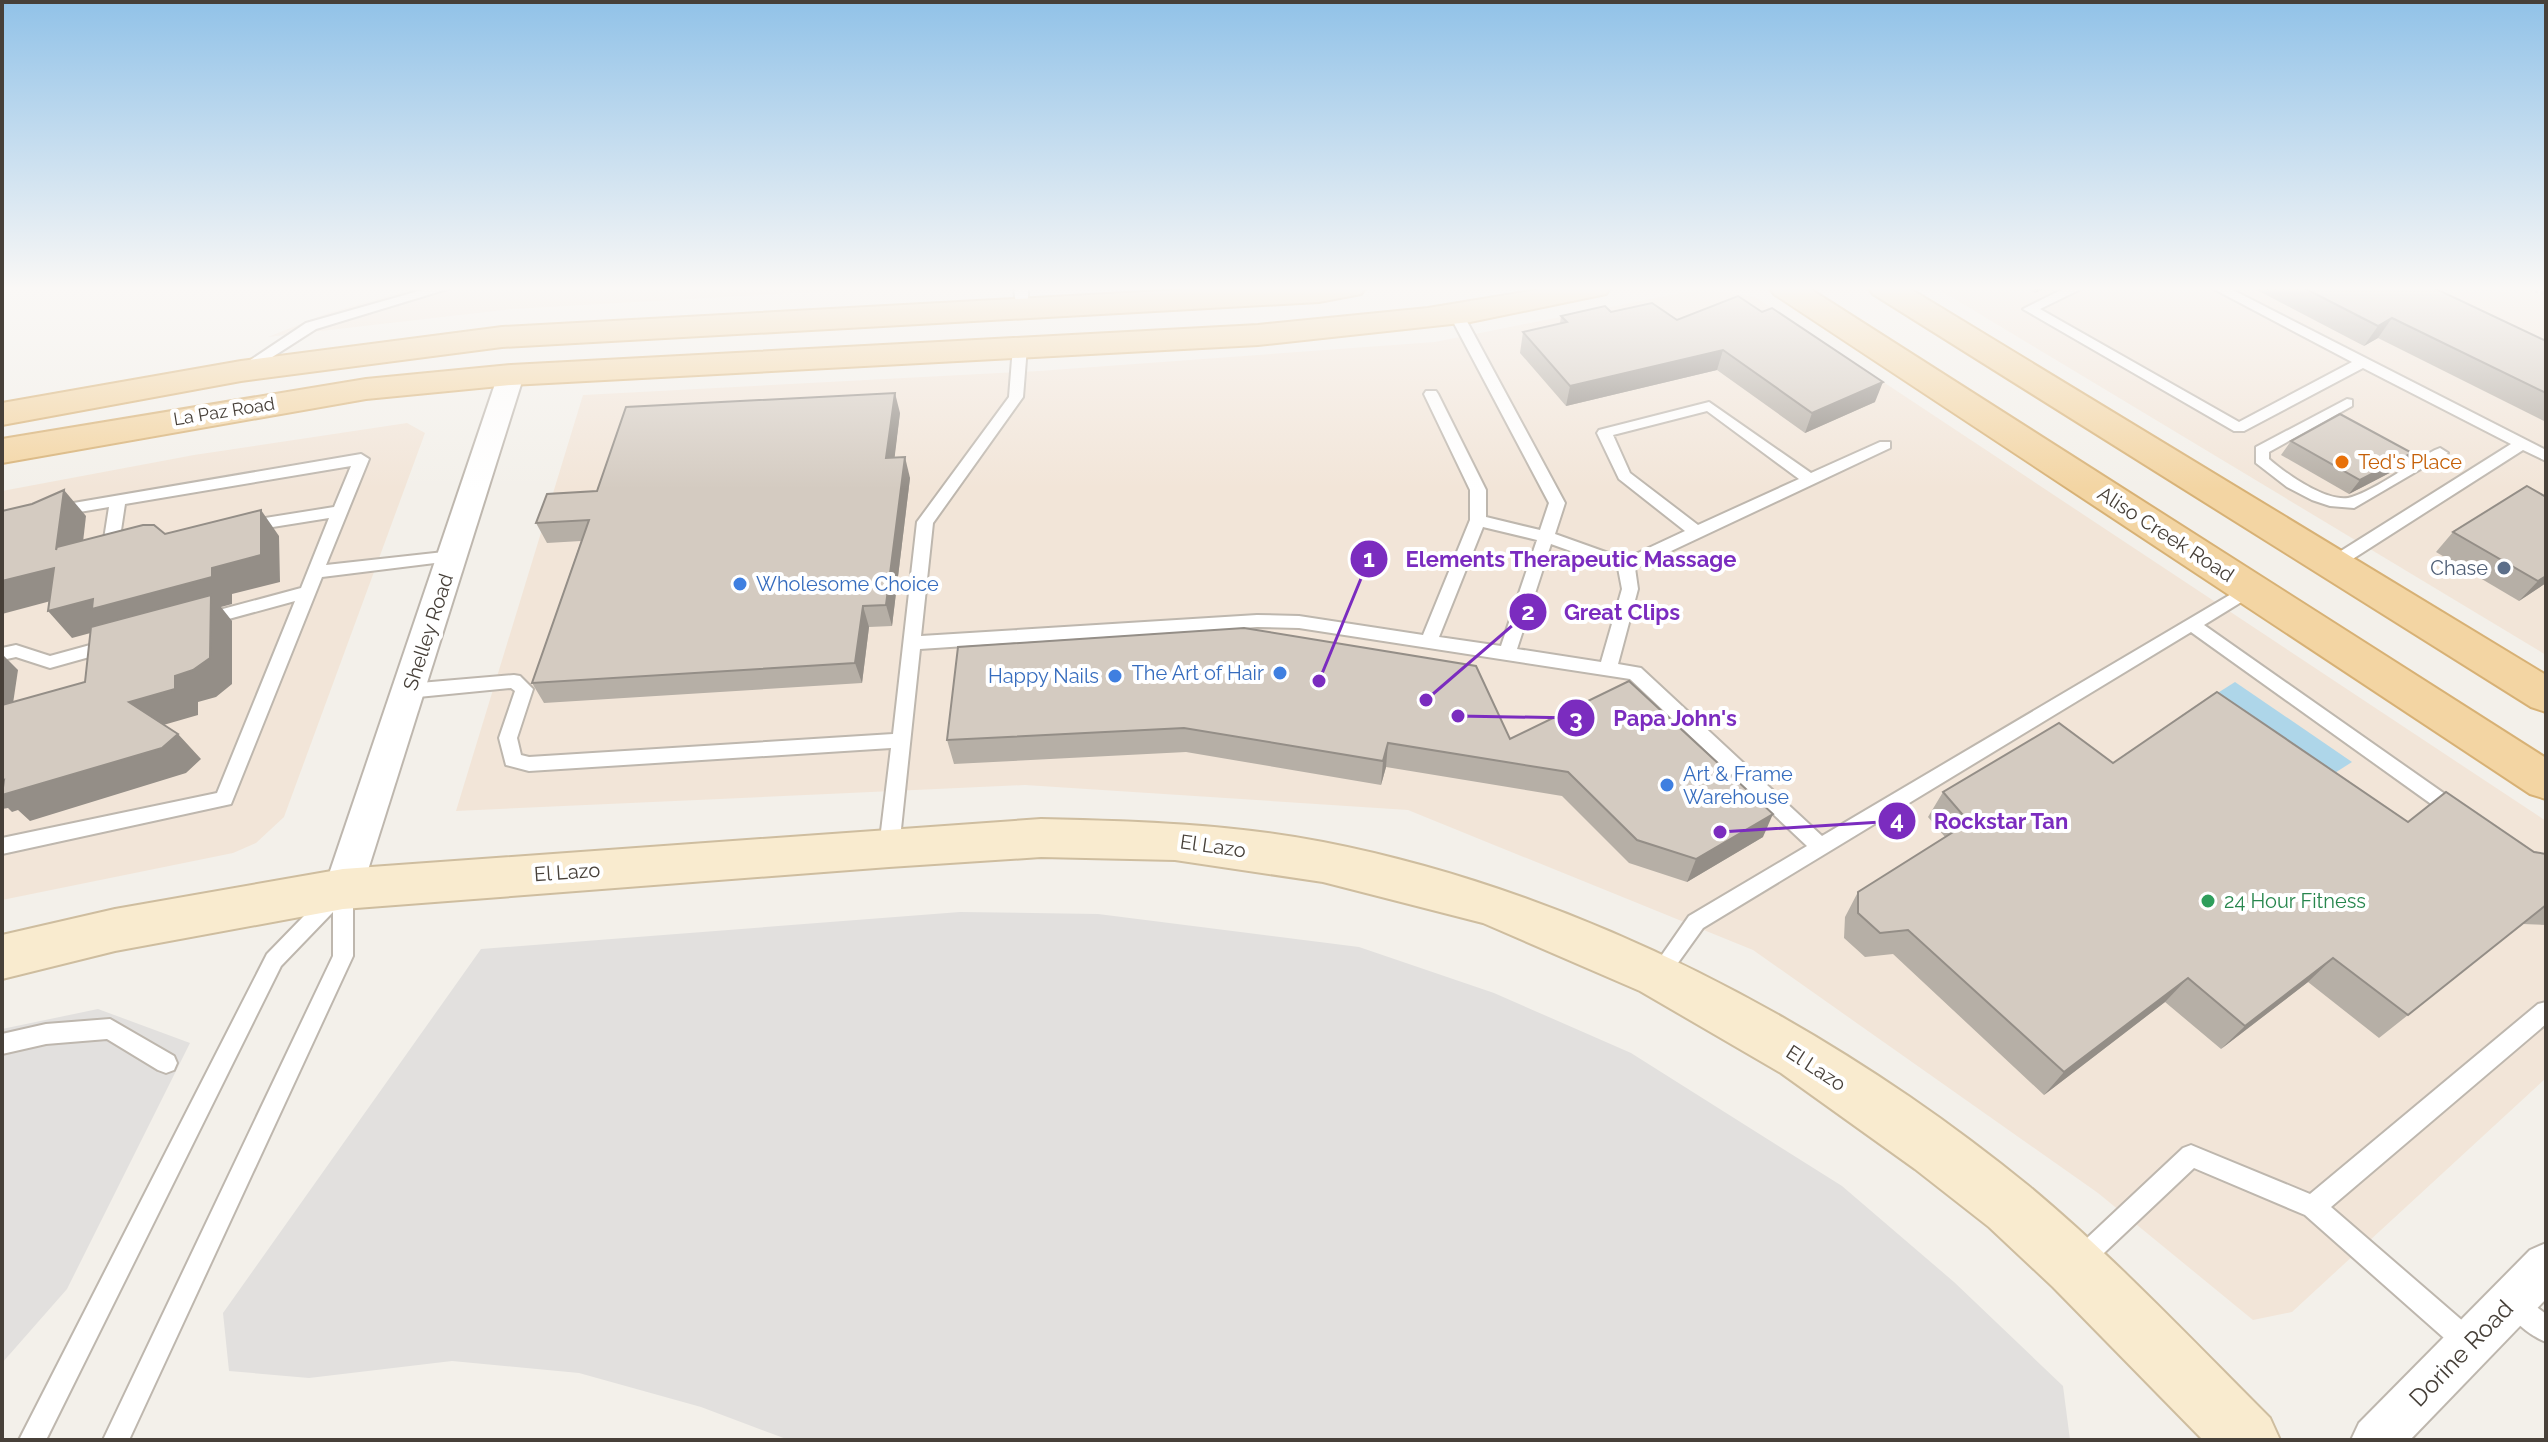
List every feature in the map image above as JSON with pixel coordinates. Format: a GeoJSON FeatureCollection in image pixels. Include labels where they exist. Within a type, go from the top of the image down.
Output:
{"type":"FeatureCollection","features":[{"type":"Feature","properties":{"kind":"main road","name":"La Paz Road"},"geometry":{"type":"LineString","coordinates":[[2,414],[241,371],[369,354]]}},
{"type":"Feature","properties":{"kind":"main road"},"geometry":{"type":"LineString","coordinates":[[241,371],[298,382],[461,363],[511,375],[530,361],[559,354]]}},
{"type":"Feature","properties":{"kind":"main road"},"geometry":{"type":"LineString","coordinates":[[767,361],[784,354]]}},
{"type":"Feature","properties":{"kind":"main road","name":"La Paz Road"},"geometry":{"type":"LineString","coordinates":[[2,451],[366,389],[511,375],[888,354]]}},
{"type":"Feature","properties":{"kind":"main road","name":"Aliso Creek Road"},"geometry":{"type":"LineString","coordinates":[[1889,354],[2546,781]]}},
{"type":"Feature","properties":{"kind":"main road"},"geometry":{"type":"LineString","coordinates":[[1992,354],[2546,696]]}},
{"type":"Feature","properties":{"kind":"street","name":"Shelley Road"},"geometry":{"type":"LineString","coordinates":[[343,889],[511,375]]}},
{"type":"Feature","properties":{"kind":"street","name":"El Lazo"},"geometry":{"type":"LineString","coordinates":[[2,957],[115,930],[343,889],[889,848],[1041,838],[1175,841],[1323,862],[1491,905],[1658,975],[1800,1056],[1911,1132],[2009,1207],[2074,1266],[2248,1440]]}},
{"type":"Feature","properties":{"kind":"street","name":"Dorine Road"},"geometry":{"type":"LineString","coordinates":[[2376,1440],[2470,1344],[2529,1316],[2546,1266]]}},
{"type":"Feature","properties":{"kind":"lane"},"geometry":{"type":"LineString","coordinates":[[241,371],[267,354]]}},
{"type":"Feature","properties":{"kind":"lane"},"geometry":{"type":"LineString","coordinates":[[889,848],[925,522],[1016,397],[1019,354]]}},
{"type":"Feature","properties":{"kind":"lane"},"geometry":{"type":"LineString","coordinates":[[1478,354],[1557,503],[1507,653]]}},
{"type":"Feature","properties":{"kind":"lane"},"geometry":{"type":"LineString","coordinates":[[2110,354],[2239,428],[2363,362]]}},
{"type":"Feature","properties":{"kind":"lane"},"geometry":{"type":"LineString","coordinates":[[2348,354],[2546,456]]}},
{"type":"Feature","properties":{"kind":"lane"},"geometry":{"type":"LineString","coordinates":[[1429,641],[1478,520],[1478,490],[1431,394]]}},
{"type":"Feature","properties":{"kind":"lane"},"geometry":{"type":"LineString","coordinates":[[2347,403],[2261,450],[2261,460],[2325,500],[2343,505],[2354,503],[2440,453]]}},
{"type":"Feature","properties":{"kind":"lane"},"geometry":{"type":"LineString","coordinates":[[1697,532],[1624,476],[1604,433],[1709,406],[1810,480]]}},
{"type":"Feature","properties":{"kind":"lane"},"geometry":{"type":"LineString","coordinates":[[2331,565],[2522,444]]}},
{"type":"Feature","properties":{"kind":"lane"},"geometry":{"type":"LineString","coordinates":[[1478,520],[1548,537],[1626,565],[1885,445]]}},
{"type":"Feature","properties":{"kind":"lane"},"geometry":{"type":"LineString","coordinates":[[2,846],[224,799],[361,459],[31,516]]}},
{"type":"Feature","properties":{"kind":"lane"},"geometry":{"type":"LineString","coordinates":[[118,499],[112,539],[118,544],[147,542]]}},
{"type":"Feature","properties":{"kind":"lane"},"geometry":{"type":"LineString","coordinates":[[237,527],[341,511]]}},
{"type":"Feature","properties":{"kind":"lane"},"geometry":{"type":"LineString","coordinates":[[316,572],[453,556]]}},
{"type":"Feature","properties":{"kind":"lane"},"geometry":{"type":"LineString","coordinates":[[1608,669],[1630,589],[1626,565]]}},
{"type":"Feature","properties":{"kind":"lane"},"geometry":{"type":"LineString","coordinates":[[1658,975],[1696,922],[2250,589]]}},
{"type":"Feature","properties":{"kind":"lane"},"geometry":{"type":"LineString","coordinates":[[187,625],[308,592]]}},
{"type":"Feature","properties":{"kind":"lane"},"geometry":{"type":"LineString","coordinates":[[912,643],[1257,621],[1299,622],[1635,673],[1821,847]]}},
{"type":"Feature","properties":{"kind":"lane"},"geometry":{"type":"LineString","coordinates":[[2191,624],[2470,821]]}},
{"type":"Feature","properties":{"kind":"lane"},"geometry":{"type":"LineString","coordinates":[[2,654],[16,651],[50,662],[126,641]]}},
{"type":"Feature","properties":{"kind":"lane"},"geometry":{"type":"LineString","coordinates":[[408,691],[514,681],[524,689],[508,738],[513,760],[529,764],[901,740]]}},
{"type":"Feature","properties":{"kind":"lane"},"geometry":{"type":"LineString","coordinates":[[32,1440],[274,960],[343,889]]}},
{"type":"Feature","properties":{"kind":"lane"},"geometry":{"type":"LineString","coordinates":[[116,1440],[343,956],[343,889]]}},
{"type":"Feature","properties":{"kind":"lane"},"geometry":{"type":"LineString","coordinates":[[2313,1207],[2546,1011]]}},
{"type":"Feature","properties":{"kind":"lane"},"geometry":{"type":"LineString","coordinates":[[2,1044],[46,1034],[110,1029],[166,1063]]}},
{"type":"Feature","properties":{"kind":"lane"},"geometry":{"type":"LineString","coordinates":[[2074,1266],[2191,1156],[2313,1207],[2470,1344]]}},
{"type":"Feature","properties":{"kind":"shaded area"},"geometry":{"type":"Polygon","coordinates":[[[1267,354],[1841,354],[2546,821],[2546,1078],[2292,1312],[2253,1320],[2098,1193],[1753,950],[1408,810],[1025,785],[456,811],[583,395],[1039,371],[1267,354]]]}},
{"type":"Feature","properties":{"kind":"shaded area"},"geometry":{"type":"Polygon","coordinates":[[[2047,354],[2546,354],[2546,655],[2047,354]]]}},
{"type":"Feature","properties":{"kind":"shaded area"},"geometry":{"type":"Polygon","coordinates":[[[407,423],[425,433],[284,817],[256,843],[233,853],[2,900],[2,491],[194,455],[407,423]]]}},
{"type":"Feature","properties":{"kind":"shaded area"},"geometry":{"type":"Polygon","coordinates":[[[960,912],[1098,914],[1359,947],[1494,993],[1631,1053],[1842,1186],[1954,1282],[2063,1386],[2070,1440],[789,1440],[701,1407],[579,1373],[452,1361],[309,1378],[229,1371],[223,1313],[481,949],[960,912]]]}},
{"type":"Feature","properties":{"kind":"shaded area"},"geometry":{"type":"Polygon","coordinates":[[[98,1009],[190,1043],[67,1289],[2,1363],[2,1029],[98,1009]]]}},
{"type":"Feature","properties":{"kind":"water"},"geometry":{"type":"Polygon","coordinates":[[[2235,682],[2352,762],[2308,790],[2194,708],[2235,682]]]}},
{"type":"Feature","properties":{"kind":"building"},"geometry":{"type":"Polygon","coordinates":[[[1542,354],[1705,354],[1570,386],[1542,354]]]}},
{"type":"Feature","properties":{"kind":"building"},"geometry":{"type":"Polygon","coordinates":[[[1729,354],[1841,354],[1883,382],[1812,413],[1729,354]]]}},
{"type":"Feature","properties":{"kind":"building"},"geometry":{"type":"Polygon","coordinates":[[[2467,354],[2546,354],[2546,393],[2467,354]]]}},
{"type":"Feature","properties":{"kind":"building","name":"Wholesome Choice"},"geometry":{"type":"Polygon","coordinates":[[[895,393],[886,458],[905,457],[886,605],[863,606],[855,663],[532,683],[589,520],[536,523],[547,494],[597,491],[626,407],[895,393]]]}},
{"type":"Feature","properties":{"kind":"building"},"geometry":{"type":"Polygon","coordinates":[[[2340,414],[2412,453],[2360,480],[2291,441],[2340,414]]]}},
{"type":"Feature","properties":{"kind":"building"},"geometry":{"type":"Polygon","coordinates":[[[2527,486],[2546,497],[2546,576],[2538,581],[2453,532],[2527,486]]]}},
{"type":"Feature","properties":{"kind":"building"},"geometry":{"type":"Polygon","coordinates":[[[64,490],[56,550],[57,547],[143,525],[154,525],[165,534],[261,510],[261,555],[212,568],[212,577],[92,609],[93,599],[48,611],[54,568],[2,581],[2,511],[32,504],[64,490]]]}},
{"type":"Feature","properties":{"kind":"building"},"geometry":{"type":"Polygon","coordinates":[[[211,595],[210,658],[193,670],[175,676],[175,689],[129,702],[178,734],[162,748],[2,795],[2,705],[85,682],[91,627],[211,595]]]}},
{"type":"Feature","properties":{"kind":"building"},"geometry":{"type":"Polygon","coordinates":[[[1244,628],[1476,666],[1510,739],[1629,681],[1773,814],[1696,859],[1637,840],[1568,772],[1388,743],[1383,761],[1184,728],[947,740],[958,647],[1244,628]]]}},
{"type":"Feature","properties":{"kind":"building","name":"24 Hour Fitness"},"geometry":{"type":"Polygon","coordinates":[[[2217,692],[2408,822],[2446,792],[2534,852],[2546,854],[2546,905],[2408,1015],[2333,958],[2245,1026],[2188,978],[2064,1072],[1908,930],[1880,933],[1858,913],[1858,892],[1969,822],[1943,792],[2059,723],[2113,763],[2217,692]]]}},
{"type":"Feature","properties":{"kind":"place","name":"Ted's Place"},"geometry":{"type":"Point","coordinates":[2342,462]}},
{"type":"Feature","properties":{"kind":"place","name":"Chase"},"geometry":{"type":"Point","coordinates":[2504,568]}},
{"type":"Feature","properties":{"kind":"place","name":"Wholesome Choice"},"geometry":{"type":"Point","coordinates":[740,584]}},
{"type":"Feature","properties":{"kind":"place","name":"The Art of Hair"},"geometry":{"type":"Point","coordinates":[1280,673]}},
{"type":"Feature","properties":{"kind":"place","name":"Happy Nails"},"geometry":{"type":"Point","coordinates":[1115,676]}},
{"type":"Feature","properties":{"kind":"place","name":"Elements Therapeutic Massage"},"geometry":{"type":"Point","coordinates":[1319,681]}},
{"type":"Feature","properties":{"kind":"place","name":"Great Clips"},"geometry":{"type":"Point","coordinates":[1426,700]}},
{"type":"Feature","properties":{"kind":"place","name":"Papa John's"},"geometry":{"type":"Point","coordinates":[1458,716]}},
{"type":"Feature","properties":{"kind":"place","name":"Art & Frame Warehouse"},"geometry":{"type":"Point","coordinates":[1667,785]}},
{"type":"Feature","properties":{"kind":"place","name":"Rockstar Tan"},"geometry":{"type":"Point","coordinates":[1720,832]}},
{"type":"Feature","properties":{"kind":"place","name":"24 Hour Fitness"},"geometry":{"type":"Point","coordinates":[2208,901]}}]}
